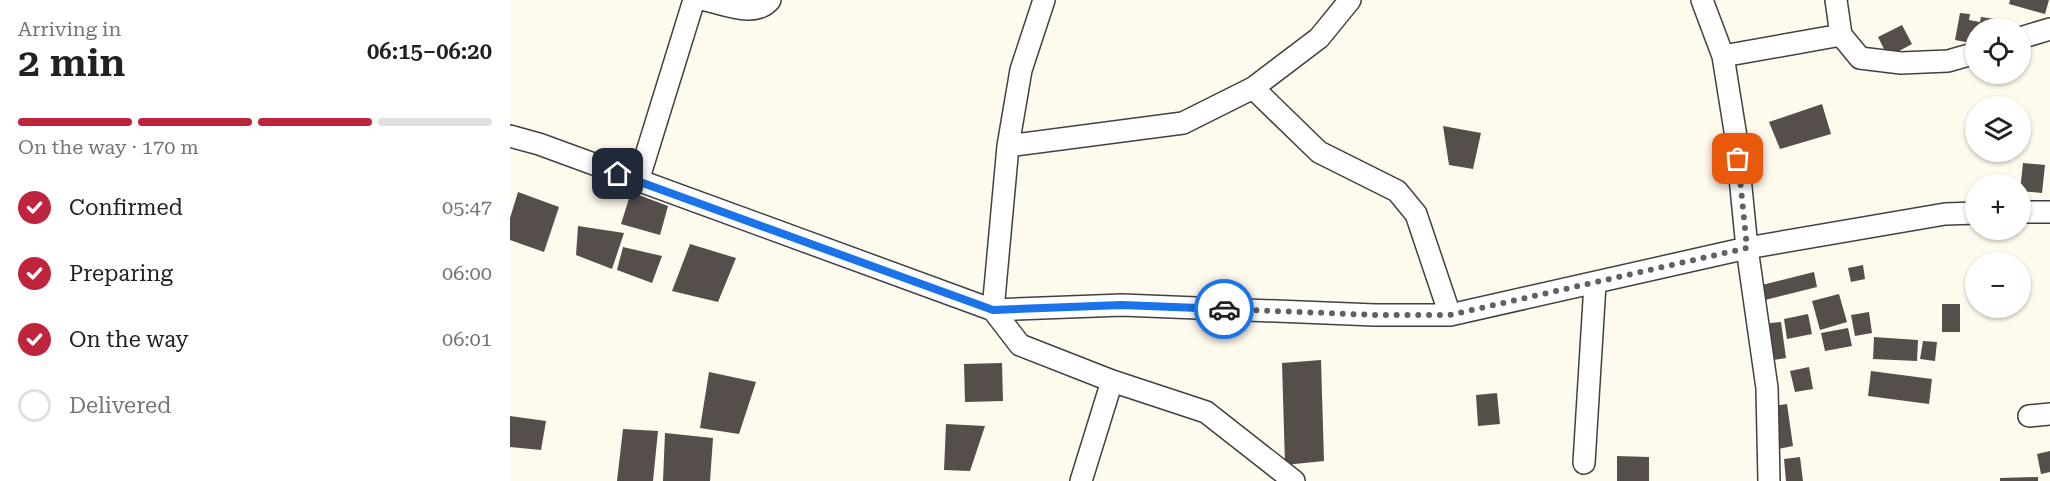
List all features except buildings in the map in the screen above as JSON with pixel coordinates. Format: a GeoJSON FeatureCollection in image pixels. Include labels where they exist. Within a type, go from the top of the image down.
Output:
{"type":"FeatureCollection","features":[{"type":"Feature","properties":{"kind":"street"},"geometry":{"type":"LineString","coordinates":[[638,181],[694,0]]}},
{"type":"Feature","properties":{"kind":"street"},"geometry":{"type":"LineString","coordinates":[[705,0],[751,10],[765,6],[770,0]]}},
{"type":"Feature","properties":{"kind":"street"},"geometry":{"type":"LineString","coordinates":[[1044,0],[1021,70],[1008,146],[993,310],[1020,345],[1112,381],[1206,412],[1294,481]]}},
{"type":"Feature","properties":{"kind":"street"},"geometry":{"type":"LineString","coordinates":[[1008,146],[1183,123],[1252,88],[1319,38],[1350,0]]}},
{"type":"Feature","properties":{"kind":"street"},"geometry":{"type":"LineString","coordinates":[[1702,0],[1723,56],[1736,137],[1747,248],[1767,388],[1769,481]]}},
{"type":"Feature","properties":{"kind":"street"},"geometry":{"type":"LineString","coordinates":[[1836,0],[1841,35],[1860,57],[1891,62],[1948,62],[1965,56]]}},
{"type":"Feature","properties":{"kind":"street"},"geometry":{"type":"LineString","coordinates":[[2031,35],[2050,29]]}},
{"type":"Feature","properties":{"kind":"street"},"geometry":{"type":"LineString","coordinates":[[1723,56],[1841,35]]}},
{"type":"Feature","properties":{"kind":"street"},"geometry":{"type":"LineString","coordinates":[[1252,88],[1319,152],[1397,191],[1416,214],[1450,315]]}},
{"type":"Feature","properties":{"kind":"street"},"geometry":{"type":"LineString","coordinates":[[510,136],[539,144],[993,310],[1122,305],[1375,315],[1450,315],[1747,248],[1945,214],[1965,213]]}},
{"type":"Feature","properties":{"kind":"street"},"geometry":{"type":"LineString","coordinates":[[2031,212],[2050,212]]}},
{"type":"Feature","properties":{"kind":"street"},"geometry":{"type":"LineString","coordinates":[[1584,463],[1595,284]]}},
{"type":"Feature","properties":{"kind":"street"},"geometry":{"type":"LineString","coordinates":[[1081,481],[1112,381]]}},
{"type":"Feature","properties":{"kind":"way so far"},"geometry":{"type":"LineString","coordinates":[[1224,309],[1375,315],[1450,315],[1747,248],[1738,159]]}},
{"type":"Feature","properties":{"kind":"route"},"geometry":{"type":"LineString","coordinates":[[618,174],[993,310],[1122,305],[1224,309]]}}]}
